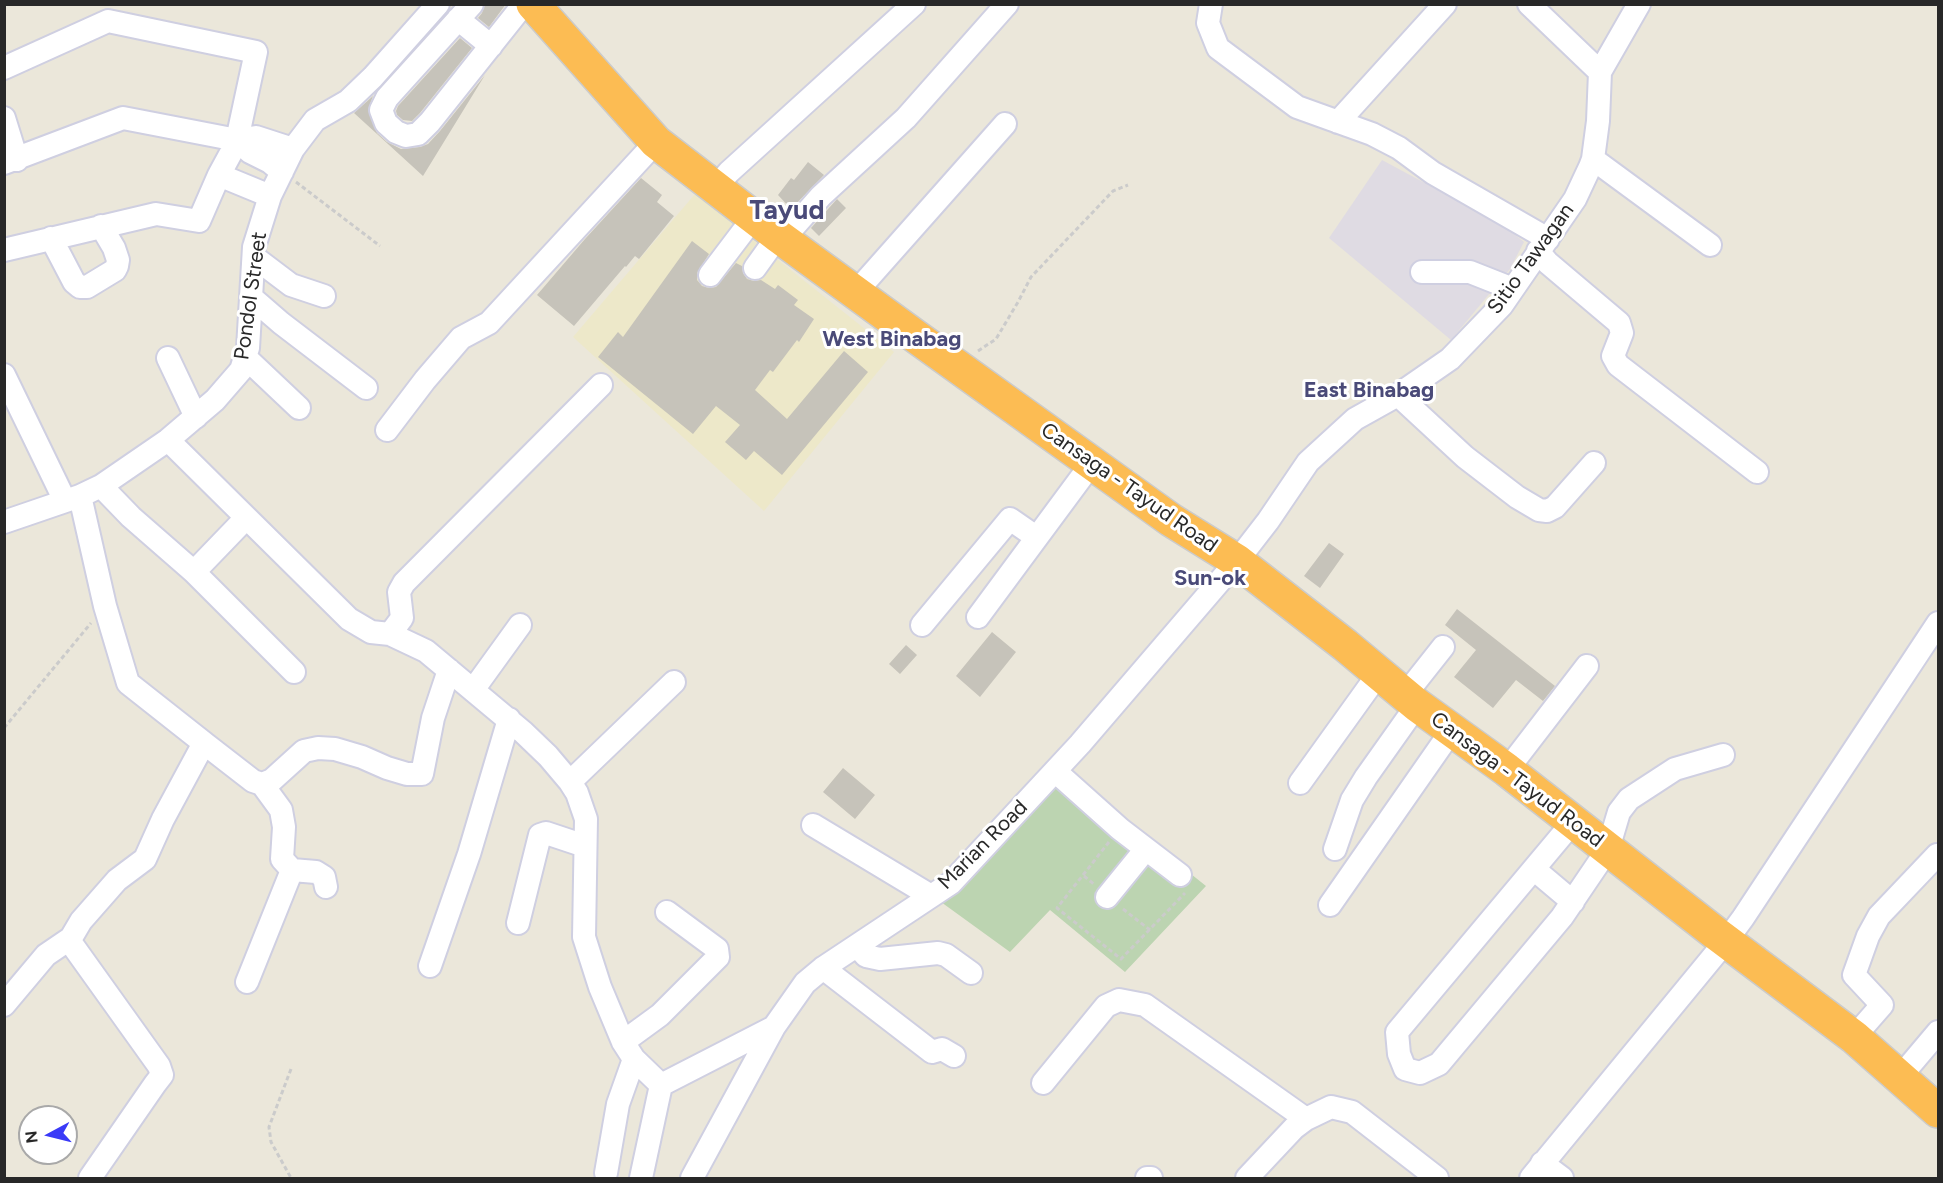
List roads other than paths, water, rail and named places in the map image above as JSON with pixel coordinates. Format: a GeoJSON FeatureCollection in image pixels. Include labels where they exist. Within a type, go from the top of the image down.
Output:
{"type":"FeatureCollection","features":[{"type":"Feature","properties":{"kind":"highway","name":"Cansaga - Tayud Road"},"geometry":{"type":"LineString","coordinates":[[533,4],[656,141],[771,230],[956,365],[1171,520],[1237,561],[1411,700],[1507,770],[1726,941],[1854,1037],[1938,1111]]}},
{"type":"Feature","properties":{"kind":"street","name":"Pondol Street"},"geometry":{"type":"LineString","coordinates":[[4,522],[101,486],[168,440],[196,417],[215,400],[241,370],[248,348],[254,247],[270,196],[293,149],[315,120],[351,98],[373,77],[438,4]]}},
{"type":"Feature","properties":{"kind":"street"},"geometry":{"type":"LineString","coordinates":[[491,46],[465,11],[387,98],[381,110],[386,123],[396,132],[406,136],[418,134],[430,122],[491,46],[524,4]]}},
{"type":"Feature","properties":{"kind":"street"},"geometry":{"type":"LineString","coordinates":[[716,187],[729,172],[914,4]]}},
{"type":"Feature","properties":{"kind":"street"},"geometry":{"type":"LineString","coordinates":[[710,275],[821,196],[906,118],[1007,4]]}},
{"type":"Feature","properties":{"kind":"street"},"geometry":{"type":"LineString","coordinates":[[1211,4],[1208,23],[1218,48],[1297,107],[1372,134],[1399,148],[1433,174],[1543,245],[1548,263],[1618,323],[1622,333],[1613,356],[1618,365],[1757,472]]}},
{"type":"Feature","properties":{"kind":"street"},"geometry":{"type":"LineString","coordinates":[[1338,122],[1445,4]]}},
{"type":"Feature","properties":{"kind":"street"},"geometry":{"type":"LineString","coordinates":[[1529,4],[1600,72]]}},
{"type":"Feature","properties":{"kind":"street","name":"Sitio Tawagan"},"geometry":{"type":"LineString","coordinates":[[1237,561],[1268,521],[1308,462],[1355,419],[1398,395],[1450,359],[1502,305],[1575,199],[1593,159],[1598,121],[1600,72],[1639,4]]}},
{"type":"Feature","properties":{"kind":"street"},"geometry":{"type":"LineString","coordinates":[[4,68],[105,13],[256,52],[237,140],[219,175],[200,221],[156,214],[4,250]]}},
{"type":"Feature","properties":{"kind":"street"},"geometry":{"type":"LineString","coordinates":[[4,118],[11,161],[32,151],[123,118],[237,140],[256,136],[293,149]]}},
{"type":"Feature","properties":{"kind":"street"},"geometry":{"type":"LineString","coordinates":[[856,292],[1005,124]]}},
{"type":"Feature","properties":{"kind":"street"},"geometry":{"type":"LineString","coordinates":[[237,140],[250,152],[270,162],[282,172]]}},
{"type":"Feature","properties":{"kind":"street"},"geometry":{"type":"LineString","coordinates":[[387,430],[461,338],[489,322],[656,141]]}},
{"type":"Feature","properties":{"kind":"street"},"geometry":{"type":"LineString","coordinates":[[1593,159],[1710,245]]}},
{"type":"Feature","properties":{"kind":"street"},"geometry":{"type":"LineString","coordinates":[[219,175],[270,196]]}},
{"type":"Feature","properties":{"kind":"street"},"geometry":{"type":"LineString","coordinates":[[51,238],[74,282],[80,287],[87,287],[115,270],[117,266],[118,260],[114,248],[101,226]]}},
{"type":"Feature","properties":{"kind":"street"},"geometry":{"type":"LineString","coordinates":[[755,268],[771,230]]}},
{"type":"Feature","properties":{"kind":"street"},"geometry":{"type":"LineString","coordinates":[[254,257],[291,285],[324,296]]}},
{"type":"Feature","properties":{"kind":"street"},"geometry":{"type":"LineString","coordinates":[[1422,272],[1470,272],[1513,289]]}},
{"type":"Feature","properties":{"kind":"street"},"geometry":{"type":"LineString","coordinates":[[251,297],[366,388]]}},
{"type":"Feature","properties":{"kind":"street"},"geometry":{"type":"LineString","coordinates":[[245,357],[298,408]]}},
{"type":"Feature","properties":{"kind":"street"},"geometry":{"type":"LineString","coordinates":[[168,358],[196,417]]}},
{"type":"Feature","properties":{"kind":"street"},"geometry":{"type":"LineString","coordinates":[[4,375],[73,498],[128,684],[253,781],[262,784],[281,810],[285,827],[282,860],[292,870],[316,872],[324,877],[326,887]]}},
{"type":"Feature","properties":{"kind":"street"},"geometry":{"type":"LineString","coordinates":[[390,634],[402,618],[399,592],[404,583],[602,385]]}},
{"type":"Feature","properties":{"kind":"street"},"geometry":{"type":"LineString","coordinates":[[1398,395],[1466,457],[1517,497],[1539,510],[1547,511],[1555,507],[1594,463]]}},
{"type":"Feature","properties":{"kind":"street"},"geometry":{"type":"LineString","coordinates":[[168,440],[349,619],[371,632],[390,634],[426,651],[509,719],[548,756],[570,782],[577,793],[586,819],[584,937],[600,987],[629,1051],[662,1085]]}},
{"type":"Feature","properties":{"kind":"street"},"geometry":{"type":"LineString","coordinates":[[978,617],[1092,463]]}},
{"type":"Feature","properties":{"kind":"street"},"geometry":{"type":"LineString","coordinates":[[101,486],[130,517],[194,572],[294,672]]}},
{"type":"Feature","properties":{"kind":"street"},"geometry":{"type":"LineString","coordinates":[[194,572],[246,518]]}},
{"type":"Feature","properties":{"kind":"street"},"geometry":{"type":"LineString","coordinates":[[922,625],[1010,519],[1036,537]]}},
{"type":"Feature","properties":{"kind":"street","name":"Marian Road"},"geometry":{"type":"LineString","coordinates":[[692,1179],[774,1027],[805,983],[823,968],[951,883],[1054,771],[1237,561]]}},
{"type":"Feature","properties":{"kind":"street"},"geometry":{"type":"LineString","coordinates":[[1562,1179],[1536,1171],[1726,941],[1938,623]]}},
{"type":"Feature","properties":{"kind":"street"},"geometry":{"type":"LineString","coordinates":[[473,690],[520,625]]}},
{"type":"Feature","properties":{"kind":"street"},"geometry":{"type":"LineString","coordinates":[[1335,849],[1352,800],[1443,647]]}},
{"type":"Feature","properties":{"kind":"street"},"geometry":{"type":"LineString","coordinates":[[1507,770],[1587,666]]}},
{"type":"Feature","properties":{"kind":"street"},"geometry":{"type":"LineString","coordinates":[[262,784],[272,780],[304,751],[318,748],[335,749],[407,774],[422,774],[433,718],[449,670]]}},
{"type":"Feature","properties":{"kind":"street"},"geometry":{"type":"LineString","coordinates":[[1300,783],[1379,673]]}},
{"type":"Feature","properties":{"kind":"street"},"geometry":{"type":"LineString","coordinates":[[570,782],[674,682]]}},
{"type":"Feature","properties":{"kind":"street"},"geometry":{"type":"LineString","coordinates":[[430,966],[469,854],[509,719]]}},
{"type":"Feature","properties":{"kind":"street"},"geometry":{"type":"LineString","coordinates":[[1330,905],[1452,730]]}},
{"type":"Feature","properties":{"kind":"street"},"geometry":{"type":"LineString","coordinates":[[4,1005],[46,955],[71,938],[81,921],[117,880],[145,859],[163,819],[204,743]]}},
{"type":"Feature","properties":{"kind":"street"},"geometry":{"type":"LineString","coordinates":[[1574,822],[1397,1032],[1399,1054],[1406,1069],[1420,1073],[1439,1064],[1574,902],[1608,849],[1619,812],[1629,799],[1675,769],[1723,755]]}},
{"type":"Feature","properties":{"kind":"street"},"geometry":{"type":"LineString","coordinates":[[1054,771],[1120,829],[1180,875]]}},
{"type":"Feature","properties":{"kind":"street"},"geometry":{"type":"LineString","coordinates":[[813,825],[931,896]]}},
{"type":"Feature","properties":{"kind":"street"},"geometry":{"type":"LineString","coordinates":[[518,923],[540,835],[546,833],[585,846]]}},
{"type":"Feature","properties":{"kind":"street"},"geometry":{"type":"LineString","coordinates":[[1107,897],[1146,849]]}},
{"type":"Feature","properties":{"kind":"street"},"geometry":{"type":"LineString","coordinates":[[1854,1037],[1882,1005],[1854,975],[1868,936],[1879,916],[1937,855]]}},
{"type":"Feature","properties":{"kind":"street"},"geometry":{"type":"LineString","coordinates":[[247,982],[292,870]]}},
{"type":"Feature","properties":{"kind":"street"},"geometry":{"type":"LineString","coordinates":[[1535,870],[1574,902]]}},
{"type":"Feature","properties":{"kind":"street"},"geometry":{"type":"LineString","coordinates":[[606,1173],[629,1051],[660,1015],[718,957],[717,949],[668,912]]}},
{"type":"Feature","properties":{"kind":"street"},"geometry":{"type":"LineString","coordinates":[[71,938],[71,943],[159,1066],[162,1075],[90,1179]]}},
{"type":"Feature","properties":{"kind":"street"},"geometry":{"type":"LineString","coordinates":[[857,946],[866,956],[880,959],[939,953],[946,955],[971,973]]}},
{"type":"Feature","properties":{"kind":"street"},"geometry":{"type":"LineString","coordinates":[[823,968],[943,1054]]}},
{"type":"Feature","properties":{"kind":"street"},"geometry":{"type":"LineString","coordinates":[[1043,1083],[1106,1006],[1119,1000],[1145,1005],[1306,1119]]}},
{"type":"Feature","properties":{"kind":"street"},"geometry":{"type":"LineString","coordinates":[[640,1179],[662,1085],[774,1027]]}},
{"type":"Feature","properties":{"kind":"street"},"geometry":{"type":"LineString","coordinates":[[1900,1077],[1938,1032]]}},
{"type":"Feature","properties":{"kind":"street"},"geometry":{"type":"LineString","coordinates":[[1246,1179],[1294,1128],[1306,1119],[1331,1107],[1352,1112],[1437,1179]]}},
{"type":"Feature","properties":{"kind":"district","name":"Tayud"},"geometry":{"type":"Point","coordinates":[787,211]}},
{"type":"Feature","properties":{"kind":"district","name":"West Binabag"},"geometry":{"type":"Point","coordinates":[892,340]}},
{"type":"Feature","properties":{"kind":"district","name":"East Binabag"},"geometry":{"type":"Point","coordinates":[1369,391]}},
{"type":"Feature","properties":{"kind":"district","name":"Sun-ok"},"geometry":{"type":"Point","coordinates":[1210,579]}}]}
